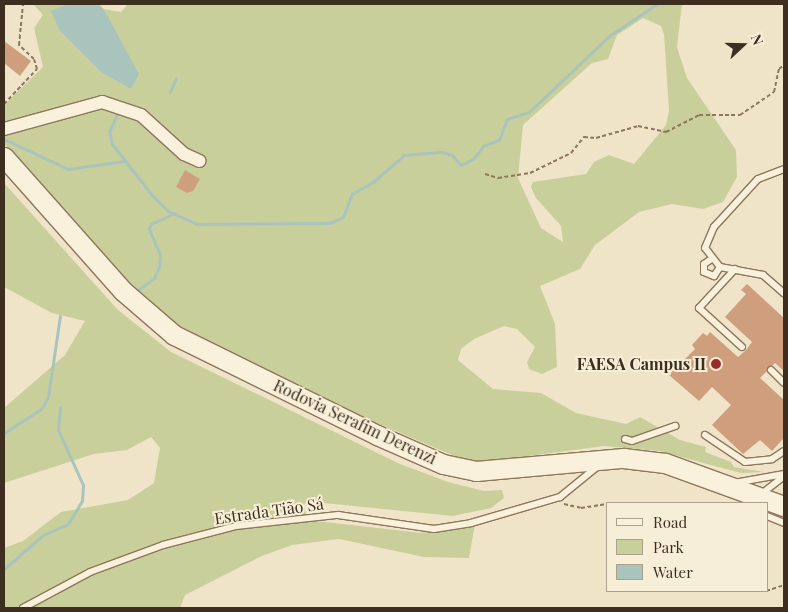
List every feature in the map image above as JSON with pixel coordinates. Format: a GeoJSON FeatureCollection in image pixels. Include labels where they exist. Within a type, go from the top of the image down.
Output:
{"type":"FeatureCollection","features":[{"type":"Feature","properties":{"kind":"main road","name":"Rodovia Serafim Derenzi"},"geometry":{"type":"LineString","coordinates":[[4,157],[123,290],[174,335],[377,435],[452,467],[493,472],[604,459],[665,463],[729,485],[754,501]]}},
{"type":"Feature","properties":{"kind":"main road","name":"Rodovia Serafim Derenzi"},"geometry":{"type":"LineString","coordinates":[[768,503],[784,506]]}},
{"type":"Feature","properties":{"kind":"street"},"geometry":{"type":"LineString","coordinates":[[4,129],[102,102],[140,115],[184,154],[200,161]]}},
{"type":"Feature","properties":{"kind":"lane"},"geometry":{"type":"LineString","coordinates":[[784,169],[758,179],[720,220],[706,242],[710,260],[720,267],[763,275],[784,293]]}},
{"type":"Feature","properties":{"kind":"lane"},"geometry":{"type":"LineString","coordinates":[[710,260],[703,268],[706,275],[714,276],[720,267]]}},
{"type":"Feature","properties":{"kind":"lane"},"geometry":{"type":"LineString","coordinates":[[735,269],[699,308],[742,346]]}},
{"type":"Feature","properties":{"kind":"lane"},"geometry":{"type":"LineString","coordinates":[[771,370],[784,383]]}},
{"type":"Feature","properties":{"kind":"lane"},"geometry":{"type":"LineString","coordinates":[[625,439],[632,441],[675,426]]}},
{"type":"Feature","properties":{"kind":"lane"},"geometry":{"type":"LineString","coordinates":[[705,435],[745,462],[772,459],[784,451]]}},
{"type":"Feature","properties":{"kind":"lane","name":"Estrada Tião Sá"},"geometry":{"type":"LineString","coordinates":[[23,608],[90,572],[163,545],[236,526],[338,515],[434,529],[471,523],[560,497],[604,459]]}},
{"type":"Feature","properties":{"kind":"lane"},"geometry":{"type":"LineString","coordinates":[[729,485],[784,475]]}},
{"type":"Feature","properties":{"kind":"lane"},"geometry":{"type":"LineString","coordinates":[[754,501],[784,475]]}},
{"type":"Feature","properties":{"kind":"lane"},"geometry":{"type":"LineString","coordinates":[[768,516],[784,523]]}},
{"type":"Feature","properties":{"kind":"path"},"geometry":{"type":"LineString","coordinates":[[4,104],[37,70],[37,62],[19,45],[23,4]]}},
{"type":"Feature","properties":{"kind":"path"},"geometry":{"type":"LineString","coordinates":[[485,174],[498,178],[530,173],[571,153],[584,137],[596,138],[638,126],[666,132],[699,115],[740,115],[774,92],[779,69],[784,65]]}},
{"type":"Feature","properties":{"kind":"path"},"geometry":{"type":"LineString","coordinates":[[560,497],[563,503],[576,508],[606,504]]}},
{"type":"Feature","properties":{"kind":"path"},"geometry":{"type":"LineString","coordinates":[[768,590],[784,585]]}},
{"type":"Feature","properties":{"kind":"green space"},"geometry":{"type":"Polygon","coordinates":[[[33,4],[99,4],[104,9],[121,12],[128,4],[682,4],[677,47],[687,78],[736,150],[737,177],[723,202],[703,209],[672,204],[639,212],[595,245],[580,269],[540,286],[555,324],[557,367],[542,374],[529,369],[527,362],[535,347],[517,329],[504,326],[474,339],[461,349],[458,360],[493,389],[541,393],[576,413],[626,424],[640,417],[680,440],[706,447],[705,452],[731,462],[734,467],[764,472],[741,473],[659,451],[604,446],[492,461],[466,461],[361,416],[359,419],[212,346],[158,314],[4,144],[4,105],[43,67],[34,28],[43,15],[33,4]],[[643,18],[617,35],[608,59],[592,63],[523,125],[518,178],[541,228],[563,242],[561,226],[536,198],[531,187],[533,182],[586,174],[594,162],[609,155],[634,164],[666,125],[669,111],[664,34],[661,26],[643,18]]]}},
{"type":"Feature","properties":{"kind":"green space"},"geometry":{"type":"Polygon","coordinates":[[[4,183],[118,310],[171,352],[400,464],[448,482],[484,491],[502,490],[504,498],[491,508],[453,516],[314,502],[303,504],[308,520],[421,533],[475,524],[469,558],[424,557],[339,539],[292,545],[262,556],[185,595],[180,608],[4,608],[4,548],[23,541],[61,512],[128,500],[154,483],[160,448],[151,437],[127,450],[94,454],[4,483],[4,408],[65,355],[85,321],[52,313],[4,287],[4,183]]]}},
{"type":"Feature","properties":{"kind":"water"},"geometry":{"type":"Polygon","coordinates":[[[68,4],[98,4],[106,13],[139,74],[131,89],[101,72],[60,31],[51,11],[68,4]]]}},
{"type":"Feature","properties":{"kind":"building"},"geometry":{"type":"Polygon","coordinates":[[[4,41],[31,61],[20,76],[4,63],[4,41]]]}},
{"type":"Feature","properties":{"kind":"building"},"geometry":{"type":"Polygon","coordinates":[[[185,170],[200,179],[193,191],[187,193],[176,187],[185,170]]]}},
{"type":"Feature","properties":{"kind":"building","name":"FAESA Campus II"},"geometry":{"type":"Polygon","coordinates":[[[747,284],[784,318],[784,371],[775,363],[760,378],[784,400],[784,438],[772,451],[760,440],[743,454],[712,425],[731,405],[712,387],[699,401],[669,375],[695,349],[692,345],[703,333],[707,336],[710,332],[738,357],[746,350],[752,342],[725,317],[746,294],[741,290],[747,284]]]}},
{"type":"Feature","properties":{"kind":"waterway"},"geometry":{"type":"LineString","coordinates":[[119,110],[109,131],[112,144],[151,194],[168,211],[197,224],[330,223],[343,217],[352,194],[373,182],[404,155],[442,152],[452,155],[461,165],[473,159],[483,146],[499,140],[507,119],[529,112],[609,36],[657,4]]}},
{"type":"Feature","properties":{"kind":"waterway"},"geometry":{"type":"LineString","coordinates":[[170,92],[176,78]]}},
{"type":"Feature","properties":{"kind":"waterway"},"geometry":{"type":"LineString","coordinates":[[4,139],[68,169],[124,161]]}},
{"type":"Feature","properties":{"kind":"waterway"},"geometry":{"type":"LineString","coordinates":[[135,292],[154,278],[159,267],[160,255],[149,229],[151,224],[175,213]]}},
{"type":"Feature","properties":{"kind":"waterway"},"geometry":{"type":"LineString","coordinates":[[4,433],[41,409],[48,397],[60,316]]}},
{"type":"Feature","properties":{"kind":"waterway"},"geometry":{"type":"LineString","coordinates":[[4,569],[43,535],[68,524],[82,501],[83,485],[58,430],[60,407]]}},
{"type":"Feature","properties":{"kind":"place","name":"FAESA Campus II"},"geometry":{"type":"Point","coordinates":[716,364]}}]}
